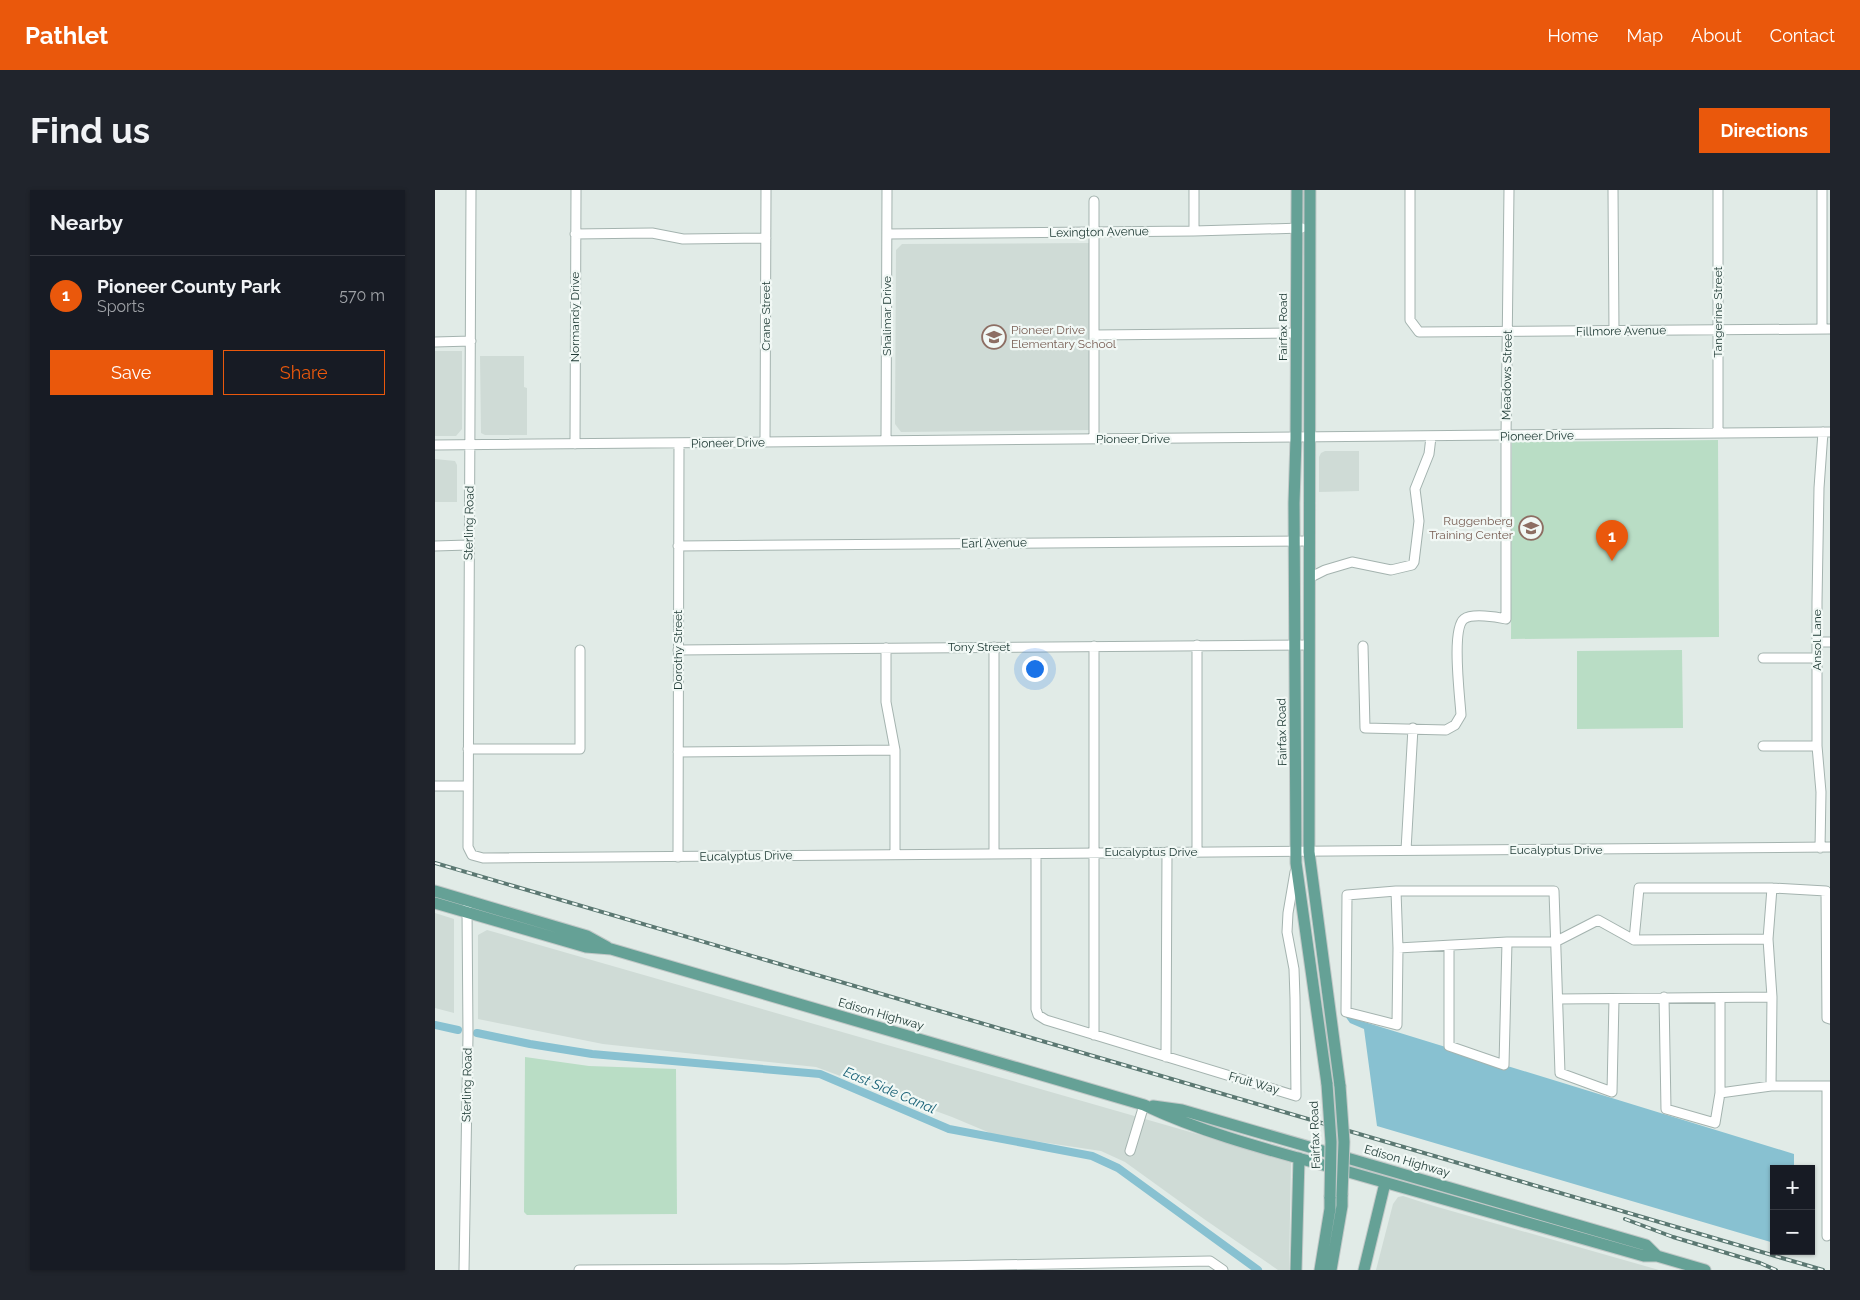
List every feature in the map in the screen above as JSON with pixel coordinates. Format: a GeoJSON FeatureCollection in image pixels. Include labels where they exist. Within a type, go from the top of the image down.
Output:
{"type":"FeatureCollection","features":[{"type":"Feature","properties":{"kind":"main road","name":"Fairfax Road"},"geometry":{"type":"LineString","coordinates":[[1297,190],[1294,541],[1297,857],[1327,1084],[1331,1142],[1330,1209],[1320,1270]]}},
{"type":"Feature","properties":{"kind":"main road"},"geometry":{"type":"LineString","coordinates":[[1310,190],[1309,852],[1340,1086],[1343,1142],[1341,1206],[1331,1270]]}},
{"type":"Feature","properties":{"kind":"main road","name":"Edison Highway"},"geometry":{"type":"LineString","coordinates":[[435,892],[467,907],[586,947],[611,949],[1144,1105],[1181,1110],[1637,1242],[1646,1245],[1657,1256]]}},
{"type":"Feature","properties":{"kind":"main road","name":"Edison Highway"},"geometry":{"type":"LineString","coordinates":[[435,903],[467,907]]}},
{"type":"Feature","properties":{"kind":"main road","name":"Edison Highway"},"geometry":{"type":"LineString","coordinates":[[1144,1105],[1175,1120],[1299,1158],[1644,1256],[1657,1256],[1705,1270]]}},
{"type":"Feature","properties":{"kind":"main road"},"geometry":{"type":"LineString","coordinates":[[1296,1270],[1299,1158]]}},
{"type":"Feature","properties":{"kind":"main road"},"geometry":{"type":"LineString","coordinates":[[1364,1270],[1385,1183]]}},
{"type":"Feature","properties":{"kind":"street","name":"Sterling Road"},"geometry":{"type":"LineString","coordinates":[[471,190],[468,847],[472,855]]}},
{"type":"Feature","properties":{"kind":"street","name":"Normandy Drive"},"geometry":{"type":"LineString","coordinates":[[575,444],[576,190]]}},
{"type":"Feature","properties":{"kind":"street","name":"Crane Street"},"geometry":{"type":"LineString","coordinates":[[765,442],[766,190]]}},
{"type":"Feature","properties":{"kind":"street","name":"Shalimar Drive"},"geometry":{"type":"LineString","coordinates":[[886,441],[887,190]]}},
{"type":"Feature","properties":{"kind":"street"},"geometry":{"type":"LineString","coordinates":[[1194,190],[1194,231]]}},
{"type":"Feature","properties":{"kind":"street","name":"Fillmore Avenue"},"geometry":{"type":"LineString","coordinates":[[1410,190],[1410,320],[1419,332],[1826,329]]}},
{"type":"Feature","properties":{"kind":"street","name":"Meadows Street"},"geometry":{"type":"LineString","coordinates":[[1413,728],[1446,730],[1455,725],[1461,715],[1457,639],[1459,627],[1466,617],[1485,616],[1506,619],[1509,190]]}},
{"type":"Feature","properties":{"kind":"street"},"geometry":{"type":"LineString","coordinates":[[1613,190],[1614,331]]}},
{"type":"Feature","properties":{"kind":"street","name":"Tangerine Street"},"geometry":{"type":"LineString","coordinates":[[1718,190],[1718,433]]}},
{"type":"Feature","properties":{"kind":"street"},"geometry":{"type":"LineString","coordinates":[[1822,190],[1826,329]]}},
{"type":"Feature","properties":{"kind":"street"},"geometry":{"type":"LineString","coordinates":[[1094,200],[1094,439]]}},
{"type":"Feature","properties":{"kind":"street","name":"Lexington Avenue"},"geometry":{"type":"LineString","coordinates":[[887,234],[1310,228]]}},
{"type":"Feature","properties":{"kind":"street"},"geometry":{"type":"LineString","coordinates":[[575,234],[652,233],[683,239],[766,238]]}},
{"type":"Feature","properties":{"kind":"street"},"geometry":{"type":"LineString","coordinates":[[1094,336],[1297,333]]}},
{"type":"Feature","properties":{"kind":"street"},"geometry":{"type":"LineString","coordinates":[[435,342],[471,341]]}},
{"type":"Feature","properties":{"kind":"street","name":"Pioneer Drive"},"geometry":{"type":"LineString","coordinates":[[435,445],[1826,432]]}},
{"type":"Feature","properties":{"kind":"street","name":"Ansol Lane"},"geometry":{"type":"LineString","coordinates":[[1825,848],[1817,746],[1817,642],[1819,506],[1826,432]]}},
{"type":"Feature","properties":{"kind":"street"},"geometry":{"type":"LineString","coordinates":[[1309,578],[1325,570],[1352,562],[1391,570],[1414,562],[1419,521],[1415,489],[1429,454],[1431,437]]}},
{"type":"Feature","properties":{"kind":"street","name":"Dorothy Street"},"geometry":{"type":"LineString","coordinates":[[677,856],[679,443]]}},
{"type":"Feature","properties":{"kind":"street","name":"Earl Avenue"},"geometry":{"type":"LineString","coordinates":[[679,546],[1309,541]]}},
{"type":"Feature","properties":{"kind":"street"},"geometry":{"type":"LineString","coordinates":[[435,546],[468,545]]}},
{"type":"Feature","properties":{"kind":"street"},"geometry":{"type":"LineString","coordinates":[[1817,642],[1830,642]]}},
{"type":"Feature","properties":{"kind":"street"},"geometry":{"type":"LineString","coordinates":[[1197,645],[1197,852]]}},
{"type":"Feature","properties":{"kind":"street","name":"Tony Street"},"geometry":{"type":"LineString","coordinates":[[678,650],[1309,645]]}},
{"type":"Feature","properties":{"kind":"street"},"geometry":{"type":"LineString","coordinates":[[1093,646],[1094,1035]]}},
{"type":"Feature","properties":{"kind":"street"},"geometry":{"type":"LineString","coordinates":[[1363,646],[1365,728],[1413,728],[1406,850]]}},
{"type":"Feature","properties":{"kind":"street"},"geometry":{"type":"LineString","coordinates":[[994,647],[994,854]]}},
{"type":"Feature","properties":{"kind":"street"},"geometry":{"type":"LineString","coordinates":[[886,648],[886,702],[895,750],[895,854]]}},
{"type":"Feature","properties":{"kind":"street"},"geometry":{"type":"LineString","coordinates":[[468,749],[580,749],[580,650]]}},
{"type":"Feature","properties":{"kind":"street"},"geometry":{"type":"LineString","coordinates":[[1763,658],[1817,658]]}},
{"type":"Feature","properties":{"kind":"street"},"geometry":{"type":"LineString","coordinates":[[1763,746],[1817,746]]}},
{"type":"Feature","properties":{"kind":"street"},"geometry":{"type":"LineString","coordinates":[[678,752],[895,750]]}},
{"type":"Feature","properties":{"kind":"street"},"geometry":{"type":"LineString","coordinates":[[435,786],[469,786]]}},
{"type":"Feature","properties":{"kind":"street","name":"Eucalyptus Drive"},"geometry":{"type":"LineString","coordinates":[[472,855],[483,858],[1197,852],[1297,857],[1309,852],[1406,850],[1825,848]]}},
{"type":"Feature","properties":{"kind":"street"},"geometry":{"type":"LineString","coordinates":[[1166,1057],[1167,852]]}},
{"type":"Feature","properties":{"kind":"street","name":"Fruit Way"},"geometry":{"type":"LineString","coordinates":[[1036,854],[1036,1009],[1038,1015],[1046,1020],[1296,1096],[1294,969],[1287,932],[1288,912],[1297,857]]}},
{"type":"Feature","properties":{"kind":"street"},"geometry":{"type":"LineString","coordinates":[[1634,940],[1639,888],[1772,888],[1826,891],[1827,1018],[1830,1019]]}},
{"type":"Feature","properties":{"kind":"street"},"geometry":{"type":"LineString","coordinates":[[1771,1086],[1772,997],[1768,940],[1772,888]]}},
{"type":"Feature","properties":{"kind":"street"},"geometry":{"type":"LineString","coordinates":[[1396,891],[1398,948],[1397,1025],[1345,1012],[1347,895],[1396,891],[1554,891],[1560,1073],[1612,1092],[1614,999]]}},
{"type":"Feature","properties":{"kind":"street","name":"Sterling Road"},"geometry":{"type":"LineString","coordinates":[[464,1270],[468,1026],[467,907]]}},
{"type":"Feature","properties":{"kind":"street"},"geometry":{"type":"LineString","coordinates":[[1398,948],[1507,942],[1555,942],[1598,920],[1634,940],[1768,940]]}},
{"type":"Feature","properties":{"kind":"street"},"geometry":{"type":"LineString","coordinates":[[1449,946],[1449,1046],[1504,1065],[1507,942]]}},
{"type":"Feature","properties":{"kind":"street"},"geometry":{"type":"LineString","coordinates":[[1664,997],[1666,1109],[1715,1123],[1720,1093],[1720,998]]}},
{"type":"Feature","properties":{"kind":"street"},"geometry":{"type":"LineString","coordinates":[[1558,999],[1772,997]]}},
{"type":"Feature","properties":{"kind":"street"},"geometry":{"type":"LineString","coordinates":[[1720,1093],[1771,1086],[1828,1086],[1829,1187],[1827,1236]]}},
{"type":"Feature","properties":{"kind":"street"},"geometry":{"type":"LineString","coordinates":[[1130,1151],[1144,1105]]}},
{"type":"Feature","properties":{"kind":"street"},"geometry":{"type":"LineString","coordinates":[[579,1270],[785,1270],[1210,1261],[1223,1270]]}},
{"type":"Feature","properties":{"kind":"shaded area","name":"Pioneer Drive Elementary School"},"geometry":{"type":"Polygon","coordinates":[[[1093,243],[1094,430],[901,432],[895,424],[896,250],[902,244],[1093,243]]]}},
{"type":"Feature","properties":{"kind":"shaded area"},"geometry":{"type":"Polygon","coordinates":[[[435,351],[462,351],[462,429],[456,436],[435,436],[435,351]]]}},
{"type":"Feature","properties":{"kind":"shaded area"},"geometry":{"type":"Polygon","coordinates":[[[480,356],[524,356],[524,387],[527,388],[527,435],[485,435],[481,433],[480,356]]]}},
{"type":"Feature","properties":{"kind":"shaded area"},"geometry":{"type":"Polygon","coordinates":[[[1325,451],[1359,451],[1359,491],[1319,492],[1319,457],[1325,451]]]}},
{"type":"Feature","properties":{"kind":"shaded area"},"geometry":{"type":"Polygon","coordinates":[[[435,459],[455,461],[457,465],[457,502],[435,502],[435,459]]]}},
{"type":"Feature","properties":{"kind":"shaded area"},"geometry":{"type":"Polygon","coordinates":[[[435,913],[454,919],[454,1013],[435,1008],[435,913]]]}},
{"type":"Feature","properties":{"kind":"shaded area"},"geometry":{"type":"Polygon","coordinates":[[[487,930],[1291,1161],[1289,1270],[1278,1270],[1125,1162],[1101,1151],[995,1135],[952,1117],[816,1067],[603,1044],[478,1019],[478,935],[487,930]]]}},
{"type":"Feature","properties":{"kind":"shaded area"},"geometry":{"type":"Polygon","coordinates":[[[1403,1196],[1659,1270],[1376,1270],[1393,1204],[1398,1197],[1403,1196]]]}},
{"type":"Feature","properties":{"kind":"green space"},"geometry":{"type":"Polygon","coordinates":[[[1718,440],[1719,637],[1511,639],[1512,442],[1718,440]]]}},
{"type":"Feature","properties":{"kind":"green space"},"geometry":{"type":"Polygon","coordinates":[[[1682,650],[1683,728],[1577,729],[1577,651],[1682,650]]]}},
{"type":"Feature","properties":{"kind":"green space"},"geometry":{"type":"Polygon","coordinates":[[[525,1057],[589,1066],[676,1069],[677,1214],[527,1215],[524,1212],[525,1057]]]}},
{"type":"Feature","properties":{"kind":"water"},"geometry":{"type":"Polygon","coordinates":[[[1345,1016],[1794,1154],[1794,1165],[1770,1165],[1770,1242],[1377,1126],[1364,1029],[1350,1023],[1345,1016]]]}},
{"type":"Feature","properties":{"kind":"waterway","name":"East Side Canal"},"geometry":{"type":"LineString","coordinates":[[435,1025],[458,1030]]}},
{"type":"Feature","properties":{"kind":"waterway","name":"East Side Canal"},"geometry":{"type":"LineString","coordinates":[[477,1033],[592,1054],[820,1074],[949,1129],[1092,1156],[1118,1168],[1258,1270]]}},
{"type":"Feature","properties":{"kind":"railway"},"geometry":{"type":"LineString","coordinates":[[435,863],[1823,1270]]}},
{"type":"Feature","properties":{"kind":"railway"},"geometry":{"type":"LineString","coordinates":[[1625,1219],[1673,1237],[1760,1263],[1776,1270]]}},
{"type":"Feature","properties":{"kind":"place","name":"Pioneer Drive Elementary School"},"geometry":{"type":"Point","coordinates":[994,337]}},
{"type":"Feature","properties":{"kind":"place","name":"Ruggenberg Training Center"},"geometry":{"type":"Point","coordinates":[1531,528]}},
{"type":"Feature","properties":{"kind":"place","name":"Pioneer County Park"},"geometry":{"type":"Point","coordinates":[1612,561]}}]}
